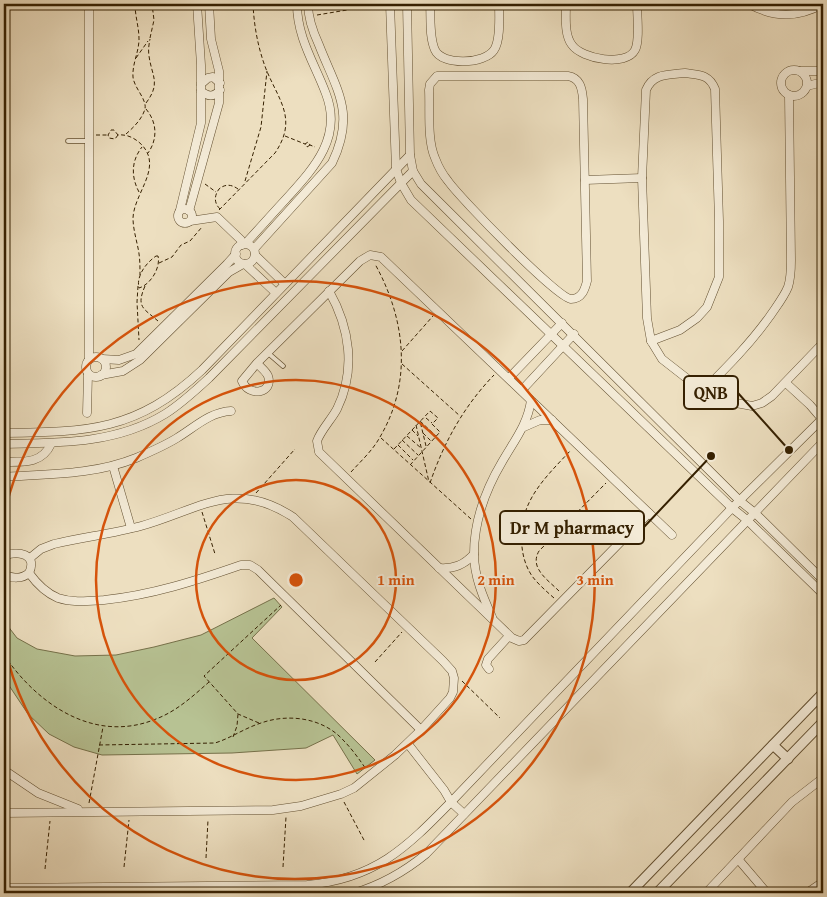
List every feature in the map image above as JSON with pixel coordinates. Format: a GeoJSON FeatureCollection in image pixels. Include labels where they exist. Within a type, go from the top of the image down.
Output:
{"type":"FeatureCollection","features":[{"type":"Feature","properties":{"kind":"street"},"geometry":{"type":"LineString","coordinates":[[87,413],[88,374],[86,365],[89,359],[89,4]]}},
{"type":"Feature","properties":{"kind":"street"},"geometry":{"type":"LineString","coordinates":[[197,4],[201,123],[178,218],[180,222],[185,223],[212,217],[222,220],[241,240],[243,245]]}},
{"type":"Feature","properties":{"kind":"street"},"geometry":{"type":"LineString","coordinates":[[190,221],[192,216],[189,210],[216,117],[220,86],[217,59],[210,28],[209,4]]}},
{"type":"Feature","properties":{"kind":"street"},"geometry":{"type":"LineString","coordinates":[[88,374],[94,377],[122,371],[226,270],[238,248],[243,245],[314,168],[329,136],[330,108],[302,36],[297,4]]}},
{"type":"Feature","properties":{"kind":"street"},"geometry":{"type":"LineString","coordinates":[[226,270],[251,262],[255,252],[268,234],[332,163],[343,134],[342,103],[314,33],[309,17],[308,4]]}},
{"type":"Feature","properties":{"kind":"street"},"geometry":{"type":"LineString","coordinates":[[390,4],[396,170],[401,184],[411,200],[823,594]]}},
{"type":"Feature","properties":{"kind":"street"},"geometry":{"type":"LineString","coordinates":[[406,4],[410,155],[413,171],[421,184],[740,501],[755,513],[823,580]]}},
{"type":"Feature","properties":{"kind":"street"},"geometry":{"type":"LineString","coordinates":[[430,4],[432,40],[439,56],[451,61],[469,61],[482,59],[490,55],[494,50],[498,31],[499,4]]}},
{"type":"Feature","properties":{"kind":"street"},"geometry":{"type":"LineString","coordinates":[[566,4],[568,40],[575,49],[594,59],[616,59],[630,55],[635,51],[637,4]]}},
{"type":"Feature","properties":{"kind":"street"},"geometry":{"type":"LineString","coordinates":[[750,4],[773,14],[785,16],[823,4]]}},
{"type":"Feature","properties":{"kind":"street"},"geometry":{"type":"LineString","coordinates":[[198,30],[210,28]]}},
{"type":"Feature","properties":{"kind":"street"},"geometry":{"type":"LineString","coordinates":[[302,36],[314,33]]}},
{"type":"Feature","properties":{"kind":"street"},"geometry":{"type":"LineString","coordinates":[[800,71],[807,80],[805,91],[800,95],[789,95],[782,88],[782,78],[790,71],[823,70]]}},
{"type":"Feature","properties":{"kind":"street"},"geometry":{"type":"LineString","coordinates":[[318,79],[330,73]]}},
{"type":"Feature","properties":{"kind":"street"},"geometry":{"type":"LineString","coordinates":[[652,341],[687,326],[697,318],[707,307],[719,277],[715,89],[709,78],[703,75],[685,73],[654,78],[649,83],[645,98],[642,178],[647,318],[652,341],[662,359],[703,391],[720,400],[752,406],[762,403],[772,396],[823,343]]}},
{"type":"Feature","properties":{"kind":"street"},"geometry":{"type":"LineString","coordinates":[[438,76],[574,77],[582,88],[586,180],[587,281],[581,295],[569,299],[520,257],[447,180],[435,159],[432,149],[429,90],[432,80],[438,76]]}},
{"type":"Feature","properties":{"kind":"street"},"geometry":{"type":"LineString","coordinates":[[201,87],[208,78],[212,77],[220,86]]}},
{"type":"Feature","properties":{"kind":"street"},"geometry":{"type":"LineString","coordinates":[[807,86],[823,82]]}},
{"type":"Feature","properties":{"kind":"street"},"geometry":{"type":"LineString","coordinates":[[201,87],[209,96],[213,95],[220,86]]}},
{"type":"Feature","properties":{"kind":"street"},"geometry":{"type":"LineString","coordinates":[[703,391],[759,331],[788,287],[791,260],[789,95]]}},
{"type":"Feature","properties":{"kind":"street"},"geometry":{"type":"LineString","coordinates":[[198,140],[207,143]]}},
{"type":"Feature","properties":{"kind":"street"},"geometry":{"type":"LineString","coordinates":[[4,433],[71,431],[119,422],[163,401],[177,392],[202,370],[410,155]]}},
{"type":"Feature","properties":{"kind":"street"},"geometry":{"type":"LineString","coordinates":[[314,168],[322,175]]}},
{"type":"Feature","properties":{"kind":"street"},"geometry":{"type":"LineString","coordinates":[[4,444],[51,444],[81,441],[137,428],[164,415],[188,398],[210,378],[413,171]]}},
{"type":"Feature","properties":{"kind":"street"},"geometry":{"type":"LineString","coordinates":[[586,180],[642,178]]}},
{"type":"Feature","properties":{"kind":"street"},"geometry":{"type":"LineString","coordinates":[[187,184],[196,183]]}},
{"type":"Feature","properties":{"kind":"street"},"geometry":{"type":"LineString","coordinates":[[283,202],[291,209]]}},
{"type":"Feature","properties":{"kind":"street"},"geometry":{"type":"LineString","coordinates":[[180,210],[189,210]]}},
{"type":"Feature","properties":{"kind":"street"},"geometry":{"type":"LineString","coordinates":[[260,227],[268,234]]}},
{"type":"Feature","properties":{"kind":"street"},"geometry":{"type":"LineString","coordinates":[[243,245],[250,245],[285,284]]}},
{"type":"Feature","properties":{"kind":"street"},"geometry":{"type":"LineString","coordinates":[[236,254],[238,261],[244,264],[276,293]]}},
{"type":"Feature","properties":{"kind":"street"},"geometry":{"type":"LineString","coordinates":[[257,363],[360,260],[370,255],[381,257],[510,378],[672,535]]}},
{"type":"Feature","properties":{"kind":"street"},"geometry":{"type":"LineString","coordinates":[[329,292],[346,333],[349,363],[345,385],[338,406],[319,436],[317,447],[322,457],[509,636],[516,640],[524,640],[649,513]]}},
{"type":"Feature","properties":{"kind":"street"},"geometry":{"type":"LineString","coordinates":[[510,378],[562,323]]}},
{"type":"Feature","properties":{"kind":"street"},"geometry":{"type":"LineString","coordinates":[[522,390],[574,334]]}},
{"type":"Feature","properties":{"kind":"street"},"geometry":{"type":"LineString","coordinates":[[89,359],[95,357],[119,360],[139,355]]}},
{"type":"Feature","properties":{"kind":"street"},"geometry":{"type":"LineString","coordinates":[[101,375],[106,369],[102,359]]}},
{"type":"Feature","properties":{"kind":"street"},"geometry":{"type":"LineString","coordinates":[[202,370],[210,378]]}},
{"type":"Feature","properties":{"kind":"street"},"geometry":{"type":"LineString","coordinates":[[4,888],[307,885],[334,881],[361,872],[388,859],[412,841],[451,802],[732,508],[823,419],[786,383]]}},
{"type":"Feature","properties":{"kind":"street"},"geometry":{"type":"LineString","coordinates":[[494,621],[480,588],[474,554],[478,525],[484,501],[493,479],[523,428],[531,400]]}},
{"type":"Feature","properties":{"kind":"street"},"geometry":{"type":"LineString","coordinates":[[4,477],[88,471],[114,466],[168,443],[212,415],[231,411]]}},
{"type":"Feature","properties":{"kind":"street"},"geometry":{"type":"LineString","coordinates":[[523,428],[540,420],[552,420]]}},
{"type":"Feature","properties":{"kind":"street"},"geometry":{"type":"LineString","coordinates":[[354,893],[384,882],[413,865],[426,854],[823,442]]}},
{"type":"Feature","properties":{"kind":"street"},"geometry":{"type":"LineString","coordinates":[[4,462],[38,459],[48,450],[51,444]]}},
{"type":"Feature","properties":{"kind":"street"},"geometry":{"type":"LineString","coordinates":[[114,466],[131,528]]}},
{"type":"Feature","properties":{"kind":"street"},"geometry":{"type":"LineString","coordinates":[[4,813],[287,809],[315,803],[354,788],[408,744],[453,692],[455,685],[452,672],[407,626],[293,517],[276,507],[252,500],[227,498],[199,505],[160,520],[131,528],[54,544],[30,558]]}},
{"type":"Feature","properties":{"kind":"street"},"geometry":{"type":"LineString","coordinates":[[4,556],[17,553],[24,554],[30,558],[32,564],[29,573],[20,578],[4,574]]}},
{"type":"Feature","properties":{"kind":"street"},"geometry":{"type":"LineString","coordinates":[[439,568],[455,568],[469,560],[474,554]]}},
{"type":"Feature","properties":{"kind":"street"},"geometry":{"type":"LineString","coordinates":[[29,573],[42,588],[53,595],[71,601],[85,602],[164,590],[245,564],[250,565],[258,570],[421,730]]}},
{"type":"Feature","properties":{"kind":"street"},"geometry":{"type":"LineString","coordinates":[[489,670],[486,665],[488,660],[509,636]]}},
{"type":"Feature","properties":{"kind":"street"},"geometry":{"type":"LineString","coordinates":[[630,893],[823,693]]}},
{"type":"Feature","properties":{"kind":"street"},"geometry":{"type":"LineString","coordinates":[[657,893],[822,724]]}},
{"type":"Feature","properties":{"kind":"street"},"geometry":{"type":"LineString","coordinates":[[408,744],[444,790],[451,802],[464,814]]}},
{"type":"Feature","properties":{"kind":"street"},"geometry":{"type":"LineString","coordinates":[[773,745],[788,759]]}},
{"type":"Feature","properties":{"kind":"street"},"geometry":{"type":"LineString","coordinates":[[4,770],[38,794],[87,812]]}},
{"type":"Feature","properties":{"kind":"street"},"geometry":{"type":"LineString","coordinates":[[706,893],[792,802],[823,778]]}},
{"type":"Feature","properties":{"kind":"street"},"geometry":{"type":"LineString","coordinates":[[738,859],[767,893]]}},
{"type":"Feature","properties":{"kind":"street"},"geometry":{"type":"LineString","coordinates":[[807,893],[823,882]]}},
{"type":"Feature","properties":{"kind":"lane"},"geometry":{"type":"LineString","coordinates":[[68,141],[89,138]]}},
{"type":"Feature","properties":{"kind":"lane"},"geometry":{"type":"LineString","coordinates":[[268,353],[283,366]]}},
{"type":"Feature","properties":{"kind":"path"},"geometry":{"type":"LineString","coordinates":[[126,134],[137,124],[145,108],[133,77],[139,38],[135,4]]}},
{"type":"Feature","properties":{"kind":"path"},"geometry":{"type":"LineString","coordinates":[[145,104],[150,98],[155,80],[149,56],[154,20],[152,4]]}},
{"type":"Feature","properties":{"kind":"path"},"geometry":{"type":"LineString","coordinates":[[159,263],[172,256],[181,245],[190,241],[245,182],[276,153],[284,136],[286,122],[283,104],[267,70],[255,27],[253,4]]}},
{"type":"Feature","properties":{"kind":"path"},"geometry":{"type":"LineString","coordinates":[[309,17],[347,10]]}},
{"type":"Feature","properties":{"kind":"path"},"geometry":{"type":"LineString","coordinates":[[135,58],[150,39]]}},
{"type":"Feature","properties":{"kind":"path"},"geometry":{"type":"LineString","coordinates":[[245,182],[261,127],[267,70]]}},
{"type":"Feature","properties":{"kind":"path"},"geometry":{"type":"LineString","coordinates":[[145,108],[151,116],[155,130],[153,145],[147,154]]}},
{"type":"Feature","properties":{"kind":"path"},"geometry":{"type":"LineString","coordinates":[[89,138],[108,135],[111,130],[114,130],[118,134],[126,134],[143,146],[147,154],[149,172],[136,202],[133,219],[139,251],[140,275],[137,302],[139,355]]}},
{"type":"Feature","properties":{"kind":"path"},"geometry":{"type":"LineString","coordinates":[[108,135],[109,138],[114,139],[118,134]]}},
{"type":"Feature","properties":{"kind":"path"},"geometry":{"type":"LineString","coordinates":[[284,136],[305,144]]}},
{"type":"Feature","properties":{"kind":"path"},"geometry":{"type":"LineString","coordinates":[[140,193],[135,183],[133,172],[135,161],[143,146]]}},
{"type":"Feature","properties":{"kind":"path"},"geometry":{"type":"LineString","coordinates":[[196,183],[217,192]]}},
{"type":"Feature","properties":{"kind":"path"},"geometry":{"type":"LineString","coordinates":[[220,209],[215,201],[217,192],[227,185],[233,186],[238,190]]}},
{"type":"Feature","properties":{"kind":"path"},"geometry":{"type":"LineString","coordinates":[[345,478],[366,456],[380,437],[397,395],[402,363],[399,322],[394,305],[388,289],[370,255]]}},
{"type":"Feature","properties":{"kind":"path"},"geometry":{"type":"LineString","coordinates":[[140,275],[148,263],[156,256],[160,258],[154,275],[145,286],[140,302],[143,308],[170,324]]}},
{"type":"Feature","properties":{"kind":"path"},"geometry":{"type":"LineString","coordinates":[[138,286],[139,288],[145,286]]}},
{"type":"Feature","properties":{"kind":"path"},"geometry":{"type":"LineString","coordinates":[[402,351],[437,311]]}},
{"type":"Feature","properties":{"kind":"path"},"geometry":{"type":"LineString","coordinates":[[402,363],[461,417]]}},
{"type":"Feature","properties":{"kind":"path"},"geometry":{"type":"LineString","coordinates":[[430,483],[446,442],[461,417],[481,389],[499,369]]}},
{"type":"Feature","properties":{"kind":"path"},"geometry":{"type":"LineString","coordinates":[[394,450],[430,411],[438,418],[432,424]]}},
{"type":"Feature","properties":{"kind":"path"},"geometry":{"type":"LineString","coordinates":[[410,464],[440,432],[425,416]]}},
{"type":"Feature","properties":{"kind":"path"},"geometry":{"type":"LineString","coordinates":[[420,421],[436,436]]}},
{"type":"Feature","properties":{"kind":"path"},"geometry":{"type":"LineString","coordinates":[[420,421],[426,447]]}},
{"type":"Feature","properties":{"kind":"path"},"geometry":{"type":"LineString","coordinates":[[425,426],[429,421]]}},
{"type":"Feature","properties":{"kind":"path"},"geometry":{"type":"LineString","coordinates":[[416,425],[430,483]]}},
{"type":"Feature","properties":{"kind":"path"},"geometry":{"type":"LineString","coordinates":[[432,433],[437,428]]}},
{"type":"Feature","properties":{"kind":"path"},"geometry":{"type":"LineString","coordinates":[[424,434],[429,429]]}},
{"type":"Feature","properties":{"kind":"path"},"geometry":{"type":"LineString","coordinates":[[412,430],[419,437]]}},
{"type":"Feature","properties":{"kind":"path"},"geometry":{"type":"LineString","coordinates":[[424,434],[432,441]]}},
{"type":"Feature","properties":{"kind":"path"},"geometry":{"type":"LineString","coordinates":[[407,435],[422,450]]}},
{"type":"Feature","properties":{"kind":"path"},"geometry":{"type":"LineString","coordinates":[[380,437],[478,525]]}},
{"type":"Feature","properties":{"kind":"path"},"geometry":{"type":"LineString","coordinates":[[425,441],[428,438]]}},
{"type":"Feature","properties":{"kind":"path"},"geometry":{"type":"LineString","coordinates":[[402,440],[418,455]]}},
{"type":"Feature","properties":{"kind":"path"},"geometry":{"type":"LineString","coordinates":[[559,604],[532,576],[525,565],[521,538],[522,524],[525,510],[538,486],[577,444]]}},
{"type":"Feature","properties":{"kind":"path"},"geometry":{"type":"LineString","coordinates":[[398,445],[414,460]]}},
{"type":"Feature","properties":{"kind":"path"},"geometry":{"type":"LineString","coordinates":[[415,452],[419,447]]}},
{"type":"Feature","properties":{"kind":"path"},"geometry":{"type":"LineString","coordinates":[[406,453],[410,448]]}},
{"type":"Feature","properties":{"kind":"path"},"geometry":{"type":"LineString","coordinates":[[252,500],[264,482],[296,449]]}},
{"type":"Feature","properties":{"kind":"path"},"geometry":{"type":"LineString","coordinates":[[406,461],[410,456]]}},
{"type":"Feature","properties":{"kind":"path"},"geometry":{"type":"LineString","coordinates":[[566,598],[538,571],[535,561],[536,556],[538,551],[612,478]]}},
{"type":"Feature","properties":{"kind":"path"},"geometry":{"type":"LineString","coordinates":[[199,505],[215,554]]}},
{"type":"Feature","properties":{"kind":"path"},"geometry":{"type":"LineString","coordinates":[[260,723],[238,714],[204,676],[288,599]]}},
{"type":"Feature","properties":{"kind":"path"},"geometry":{"type":"LineString","coordinates":[[375,662],[407,626]]}},
{"type":"Feature","properties":{"kind":"path"},"geometry":{"type":"LineString","coordinates":[[4,656],[21,678],[50,704],[78,720],[103,726],[139,725],[156,719],[172,711],[209,682]]}},
{"type":"Feature","properties":{"kind":"path"},"geometry":{"type":"LineString","coordinates":[[452,672],[500,718]]}},
{"type":"Feature","properties":{"kind":"path"},"geometry":{"type":"LineString","coordinates":[[233,737],[237,726],[238,714]]}},
{"type":"Feature","properties":{"kind":"path"},"geometry":{"type":"LineString","coordinates":[[100,745],[215,743],[233,737],[260,723],[282,718],[293,718],[309,720],[324,726],[344,740],[371,775]]}},
{"type":"Feature","properties":{"kind":"path"},"geometry":{"type":"LineString","coordinates":[[87,812],[103,726]]}},
{"type":"Feature","properties":{"kind":"path"},"geometry":{"type":"LineString","coordinates":[[341,794],[365,842]]}},
{"type":"Feature","properties":{"kind":"path"},"geometry":{"type":"LineString","coordinates":[[283,867],[287,809]]}},
{"type":"Feature","properties":{"kind":"path"},"geometry":{"type":"LineString","coordinates":[[206,858],[209,811]]}},
{"type":"Feature","properties":{"kind":"path"},"geometry":{"type":"LineString","coordinates":[[45,869],[50,812]]}},
{"type":"Feature","properties":{"kind":"path"},"geometry":{"type":"LineString","coordinates":[[124,866],[130,812]]}},
{"type":"Feature","properties":{"kind":"green space"},"geometry":{"type":"Polygon","coordinates":[[[274,598],[282,607],[252,638],[375,760],[357,774],[333,735],[306,748],[232,753],[102,755],[74,747],[49,734],[28,714],[4,678],[4,621],[17,638],[37,649],[75,656],[116,655],[201,635],[274,598]]]}},
{"type":"Feature","properties":{"kind":"place","name":"QNB"},"geometry":{"type":"Point","coordinates":[789,450]}},
{"type":"Feature","properties":{"kind":"place","name":"Dr M pharmacy"},"geometry":{"type":"Point","coordinates":[711,456]}}]}
